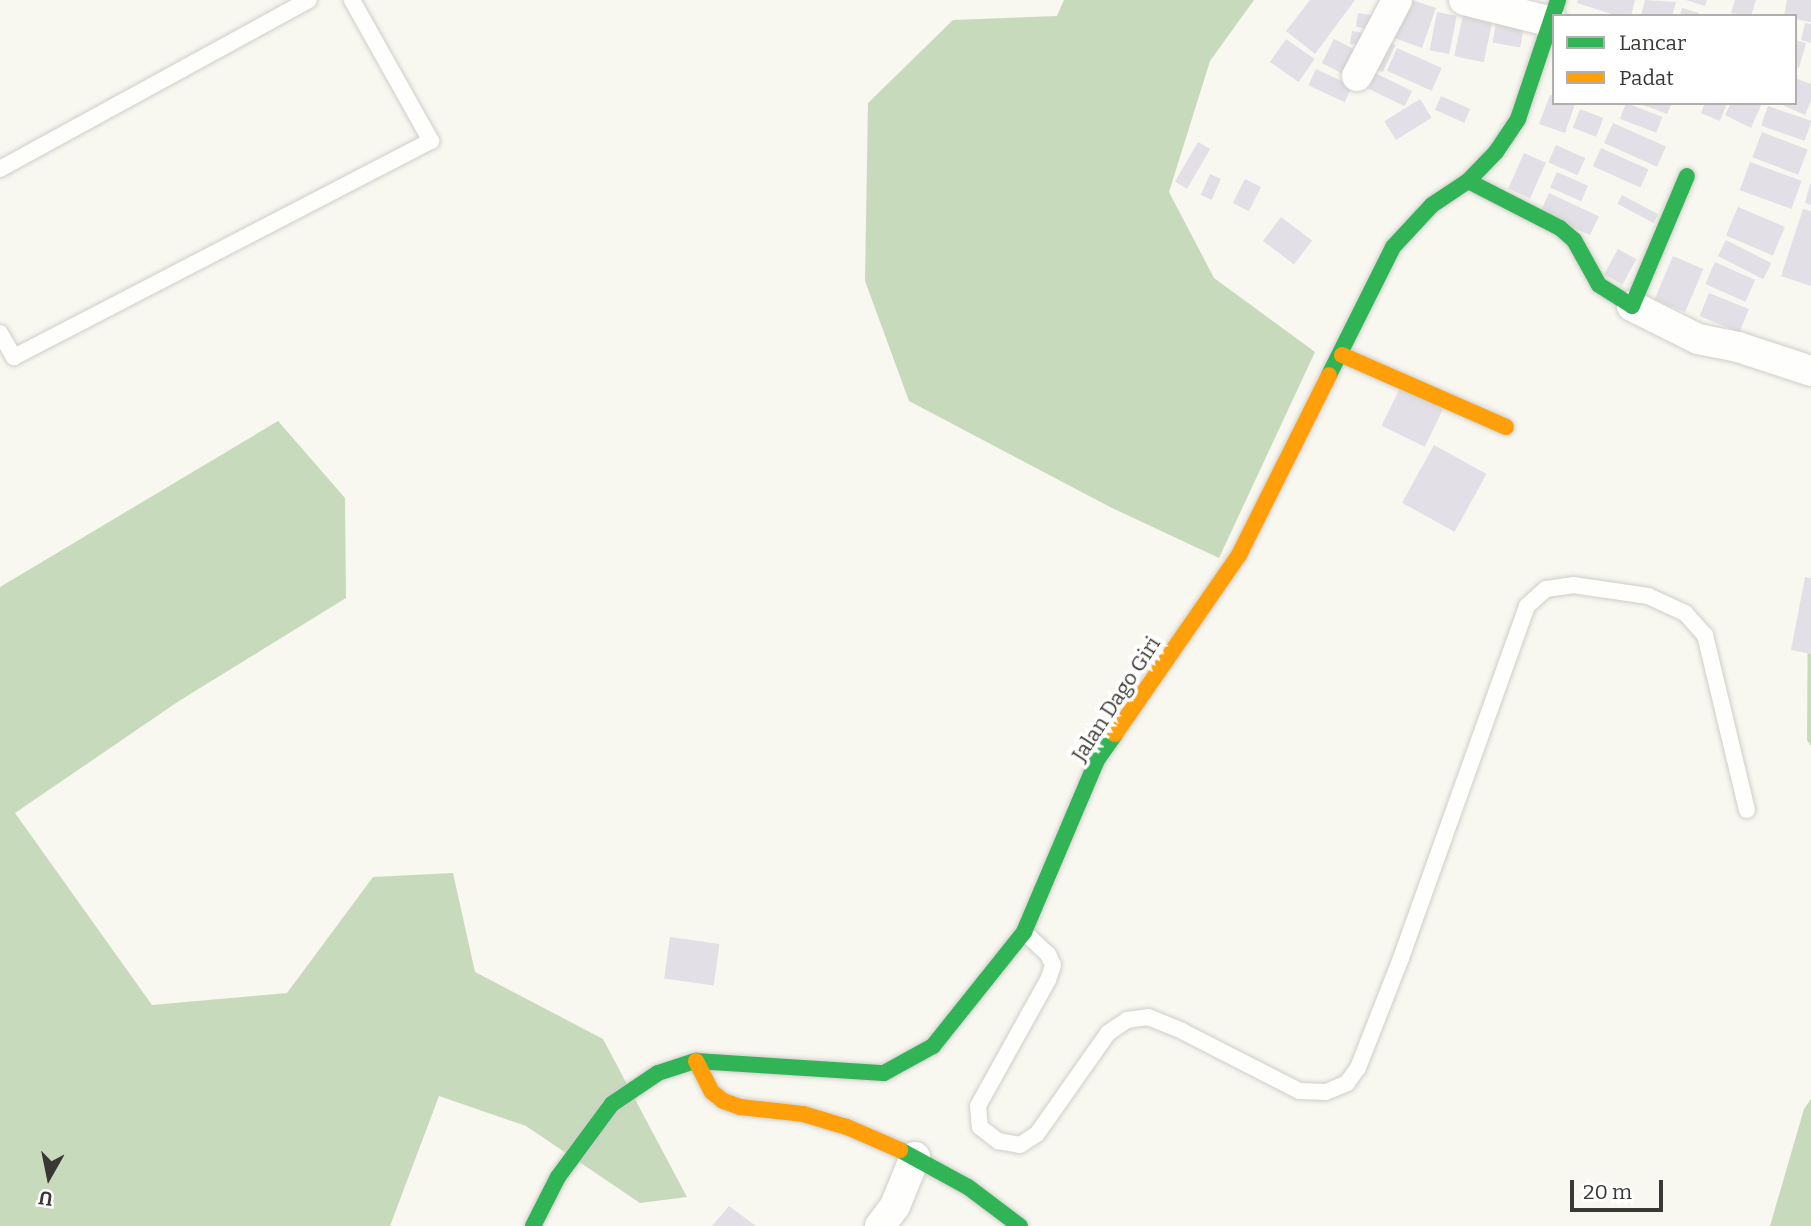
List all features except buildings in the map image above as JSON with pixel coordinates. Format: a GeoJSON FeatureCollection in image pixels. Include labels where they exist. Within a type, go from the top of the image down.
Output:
{"type":"FeatureCollection","features":[{"type":"Feature","properties":{"kind":"main road","name":"Jalan Dago Giri"},"geometry":{"type":"LineString","coordinates":[[533,1226],[558,1177],[612,1104],[657,1073],[696,1061],[884,1073],[933,1046],[1024,932],[1097,760],[1239,555],[1342,355],[1393,247],[1432,205],[1468,181],[1496,152],[1518,119],[1552,20]]}},
{"type":"Feature","properties":{"kind":"main road"},"geometry":{"type":"LineString","coordinates":[[1468,181],[1560,229],[1574,240],[1600,285],[1632,306],[1687,176]]}},
{"type":"Feature","properties":{"kind":"main road"},"geometry":{"type":"LineString","coordinates":[[1342,355],[1506,427]]}},
{"type":"Feature","properties":{"kind":"main road"},"geometry":{"type":"LineString","coordinates":[[696,1061],[712,1092],[723,1101],[814,1117],[847,1127],[915,1157],[968,1187],[1020,1226]]}},
{"type":"Feature","properties":{"kind":"street"},"geometry":{"type":"LineString","coordinates":[[1357,76],[1397,0]]}},
{"type":"Feature","properties":{"kind":"street"},"geometry":{"type":"LineString","coordinates":[[1464,0],[1555,11]]}},
{"type":"Feature","properties":{"kind":"street"},"geometry":{"type":"LineString","coordinates":[[1632,306],[1698,339],[1738,347],[1811,371]]}},
{"type":"Feature","properties":{"kind":"street"},"geometry":{"type":"LineString","coordinates":[[880,1226],[895,1206],[915,1157]]}},
{"type":"Feature","properties":{"kind":"lane"},"geometry":{"type":"LineString","coordinates":[[0,169],[309,0]]}},
{"type":"Feature","properties":{"kind":"lane"},"geometry":{"type":"LineString","coordinates":[[0,333],[14,357],[430,141],[352,0]]}},
{"type":"Feature","properties":{"kind":"lane"},"geometry":{"type":"LineString","coordinates":[[1024,932],[1048,954],[1053,965],[1048,980],[978,1106],[980,1127],[998,1141],[1020,1145],[1037,1134],[1108,1033],[1126,1020],[1147,1017],[1182,1031],[1299,1091],[1326,1092],[1347,1083],[1358,1068],[1401,958],[1527,606],[1546,589],[1573,585],[1647,596],[1685,613],[1705,635],[1747,810]]}},
{"type":"Feature","properties":{"kind":"green space"},"geometry":{"type":"Polygon","coordinates":[[[1064,0],[1254,0],[1210,61],[1169,192],[1214,278],[1315,352],[1219,558],[1110,507],[909,401],[865,281],[868,103],[953,20],[1057,16],[1064,0]]]}},
{"type":"Feature","properties":{"kind":"green space"},"geometry":{"type":"Polygon","coordinates":[[[278,421],[345,498],[346,598],[179,701],[15,813],[152,1005],[287,993],[373,877],[453,873],[475,972],[603,1039],[687,1197],[640,1203],[526,1126],[439,1096],[390,1226],[0,1226],[0,587],[278,421]]]}},
{"type":"Feature","properties":{"kind":"green space"},"geometry":{"type":"Polygon","coordinates":[[[1811,586],[1811,746],[1807,740],[1808,592],[1811,586]]]}},
{"type":"Feature","properties":{"kind":"green space"},"geometry":{"type":"Polygon","coordinates":[[[1811,1099],[1811,1226],[1770,1226],[1804,1109],[1811,1099]]]}},
{"type":"Feature","properties":{"kind":"traffic: fast"},"geometry":{"type":"LineString","coordinates":[[1553,14],[1558,0]]}},
{"type":"Feature","properties":{"kind":"traffic: fast"},"geometry":{"type":"LineString","coordinates":[[1329,375],[1393,247],[1432,205],[1468,181],[1496,152],[1518,119],[1552,18]]}},
{"type":"Feature","properties":{"kind":"traffic: fast"},"geometry":{"type":"LineString","coordinates":[[1468,181],[1560,228],[1574,240],[1599,285],[1632,306],[1687,176]]}},
{"type":"Feature","properties":{"kind":"traffic: fast"},"geometry":{"type":"LineString","coordinates":[[533,1226],[558,1177],[612,1104],[658,1073],[696,1061],[884,1073],[933,1046],[1024,932],[1097,760],[1115,734]]}},
{"type":"Feature","properties":{"kind":"traffic: fast"},"geometry":{"type":"LineString","coordinates":[[900,1150],[968,1187],[1020,1226]]}},
{"type":"Feature","properties":{"kind":"traffic: slow"},"geometry":{"type":"LineString","coordinates":[[1342,355],[1506,427]]}},
{"type":"Feature","properties":{"kind":"traffic: slow"},"geometry":{"type":"LineString","coordinates":[[1115,734],[1239,555],[1329,375]]}},
{"type":"Feature","properties":{"kind":"traffic: slow"},"geometry":{"type":"LineString","coordinates":[[696,1061],[712,1092],[723,1101],[740,1107],[803,1114],[847,1127],[900,1150]]}}]}
